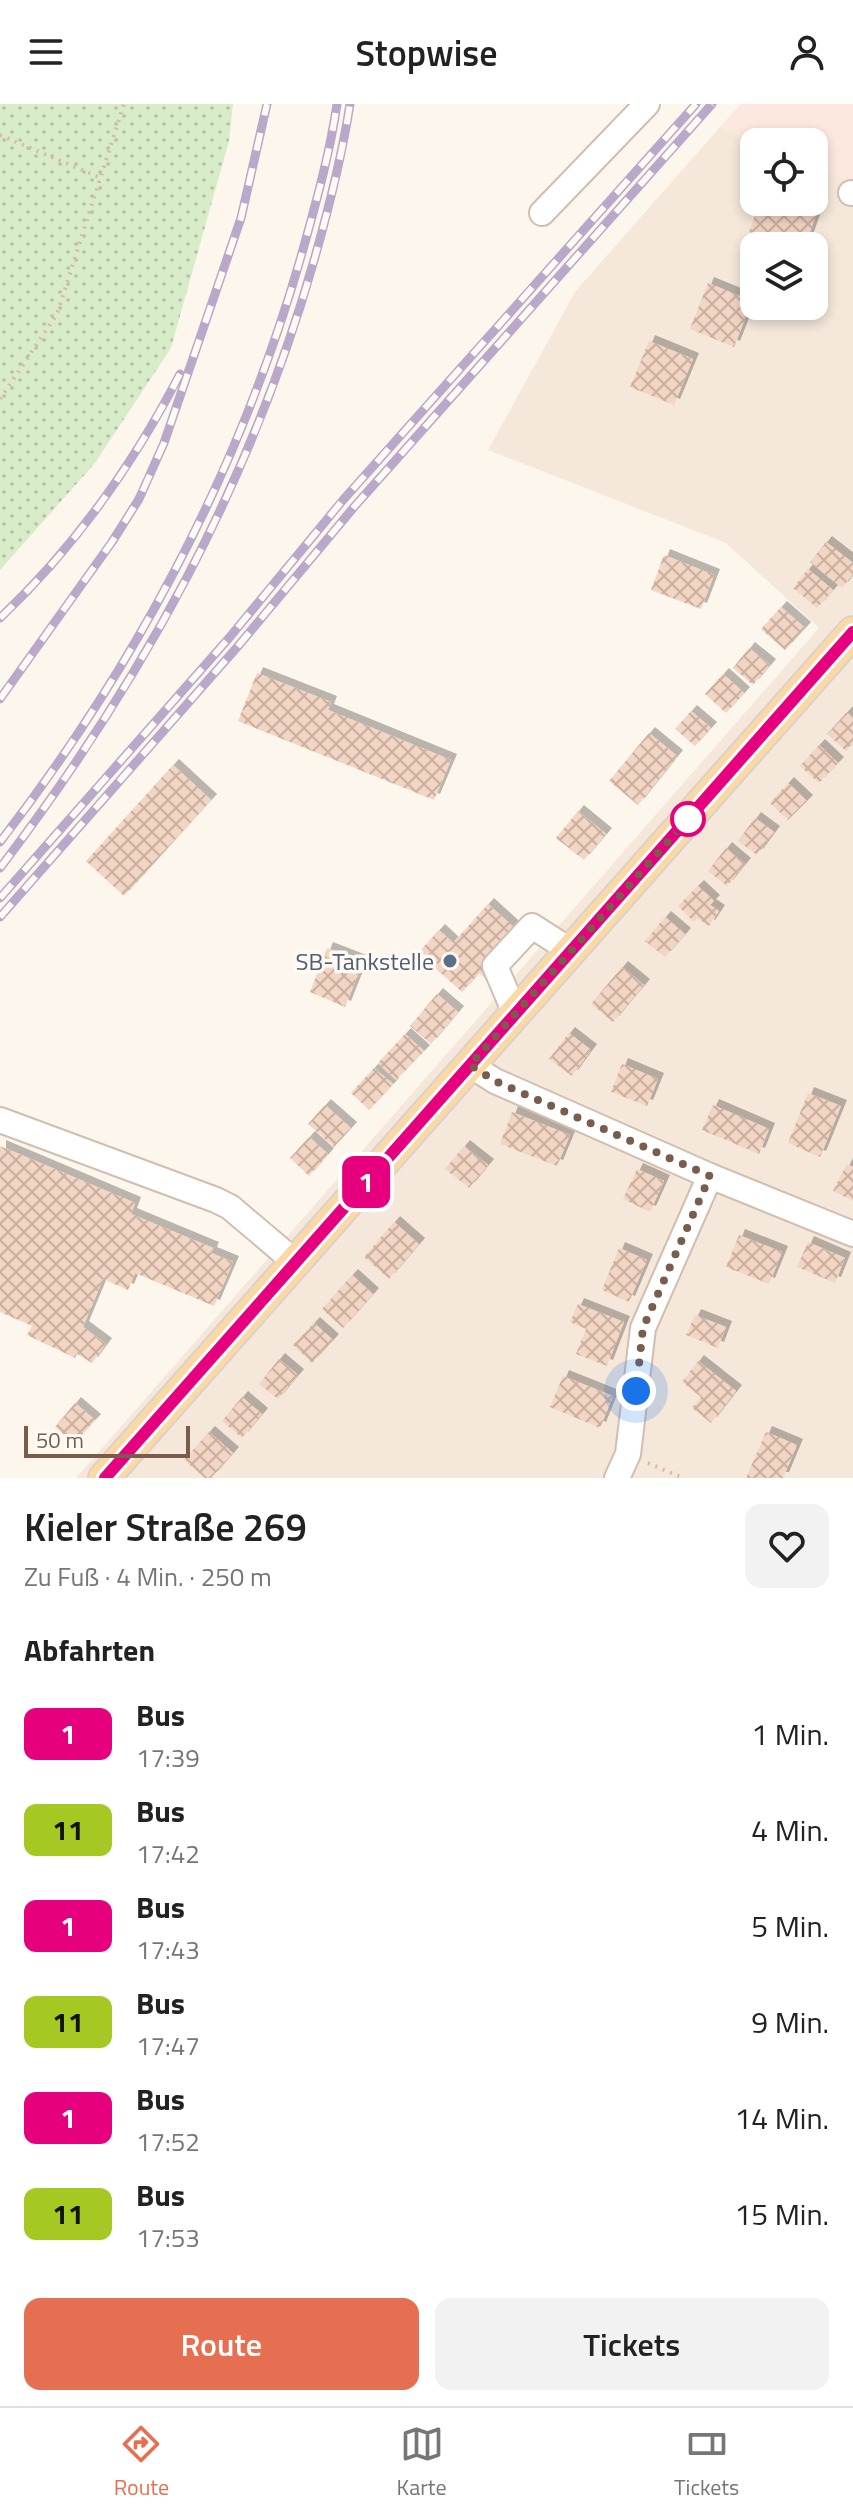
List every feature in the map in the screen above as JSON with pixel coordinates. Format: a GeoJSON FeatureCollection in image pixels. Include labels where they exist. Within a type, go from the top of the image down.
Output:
{"type":"FeatureCollection","features":[{"type":"Feature","properties":{"kind":"main road"},"geometry":{"type":"LineString","coordinates":[[104,1478],[853,632]]}},
{"type":"Feature","properties":{"kind":"street"},"geometry":{"type":"LineString","coordinates":[[542,213],[647,104]]}},
{"type":"Feature","properties":{"kind":"street"},"geometry":{"type":"LineString","coordinates":[[515,1013],[495,966],[522,936],[532,926],[571,951]]}},
{"type":"Feature","properties":{"kind":"street"},"geometry":{"type":"LineString","coordinates":[[470,1065],[495,1081],[710,1176],[853,1234]]}},
{"type":"Feature","properties":{"kind":"street"},"geometry":{"type":"LineString","coordinates":[[0,1120],[216,1200],[230,1207],[295,1262]]}},
{"type":"Feature","properties":{"kind":"street"},"geometry":{"type":"LineString","coordinates":[[617,1478],[628,1454],[643,1328],[710,1176]]}},
{"type":"Feature","properties":{"kind":"path"},"geometry":{"type":"LineString","coordinates":[[0,399],[57,314],[124,104]]}},
{"type":"Feature","properties":{"kind":"path"},"geometry":{"type":"LineString","coordinates":[[0,135],[101,178]]}},
{"type":"Feature","properties":{"kind":"path"},"geometry":{"type":"LineString","coordinates":[[628,1454],[683,1478]]}},
{"type":"Feature","properties":{"kind":"shaded area"},"geometry":{"type":"Polygon","coordinates":[[[741,104],[853,104],[853,182],[828,172],[828,128],[740,128],[740,135],[720,127],[741,104]]]}},
{"type":"Feature","properties":{"kind":"shaded area"},"geometry":{"type":"Polygon","coordinates":[[[720,127],[740,135],[740,216],[828,216],[828,172],[853,182],[853,1478],[76,1478],[819,628],[726,543],[488,450],[575,292],[720,127]]]}},
{"type":"Feature","properties":{"kind":"green space"},"geometry":{"type":"Polygon","coordinates":[[[0,104],[233,104],[229,141],[171,348],[95,463],[0,570],[0,104]]]}},
{"type":"Feature","properties":{"kind":"building"},"geometry":{"type":"Polygon","coordinates":[[[755,216],[816,216],[810,232],[749,232],[755,216]]]}},
{"type":"Feature","properties":{"kind":"building"},"geometry":{"type":"Polygon","coordinates":[[[708,283],[740,296],[740,320],[745,320],[734,347],[690,329],[708,283]]]}},
{"type":"Feature","properties":{"kind":"building"},"geometry":{"type":"Polygon","coordinates":[[[649,341],[693,359],[674,405],[630,387],[649,341]]]}},
{"type":"Feature","properties":{"kind":"building"},"geometry":{"type":"Polygon","coordinates":[[[826,542],[853,563],[853,574],[842,588],[810,562],[826,542]]]}},
{"type":"Feature","properties":{"kind":"building"},"geometry":{"type":"Polygon","coordinates":[[[664,555],[714,575],[701,609],[651,590],[664,555]]]}},
{"type":"Feature","properties":{"kind":"building"},"geometry":{"type":"Polygon","coordinates":[[[808,569],[833,590],[817,608],[793,588],[808,569]]]}},
{"type":"Feature","properties":{"kind":"building"},"geometry":{"type":"Polygon","coordinates":[[[781,607],[805,628],[785,650],[761,629],[781,607]]]}},
{"type":"Feature","properties":{"kind":"building"},"geometry":{"type":"Polygon","coordinates":[[[749,648],[770,665],[753,685],[733,668],[749,648]]]}},
{"type":"Feature","properties":{"kind":"building"},"geometry":{"type":"Polygon","coordinates":[[[257,673],[331,702],[328,710],[451,760],[434,800],[238,721],[257,673]]]}},
{"type":"Feature","properties":{"kind":"building"},"geometry":{"type":"Polygon","coordinates":[[[723,674],[744,693],[726,713],[705,694],[723,674]]]}},
{"type":"Feature","properties":{"kind":"building"},"geometry":{"type":"Polygon","coordinates":[[[691,711],[711,728],[695,746],[675,729],[691,711]]]}},
{"type":"Feature","properties":{"kind":"building"},"geometry":{"type":"Polygon","coordinates":[[[847,712],[853,717],[853,743],[846,751],[827,734],[847,712]]]}},
{"type":"Feature","properties":{"kind":"building"},"geometry":{"type":"Polygon","coordinates":[[[649,733],[677,756],[638,805],[609,781],[649,733]]]}},
{"type":"Feature","properties":{"kind":"building"},"geometry":{"type":"Polygon","coordinates":[[[819,745],[838,763],[819,783],[800,766],[819,745]]]}},
{"type":"Feature","properties":{"kind":"building"},"geometry":{"type":"Polygon","coordinates":[[[173,765],[211,800],[124,896],[86,861],[173,765]]]}},
{"type":"Feature","properties":{"kind":"building"},"geometry":{"type":"Polygon","coordinates":[[[788,783],[807,801],[788,820],[770,803],[788,783]]]}},
{"type":"Feature","properties":{"kind":"building"},"geometry":{"type":"Polygon","coordinates":[[[578,811],[606,834],[584,860],[556,838],[578,811]]]}},
{"type":"Feature","properties":{"kind":"building"},"geometry":{"type":"Polygon","coordinates":[[[755,818],[774,832],[757,855],[738,841],[755,818]]]}},
{"type":"Feature","properties":{"kind":"building"},"geometry":{"type":"Polygon","coordinates":[[[726,848],[745,864],[727,886],[708,871],[726,848]]]}},
{"type":"Feature","properties":{"kind":"building"},"geometry":{"type":"Polygon","coordinates":[[[698,886],[714,901],[710,905],[719,911],[709,926],[697,918],[694,922],[678,906],[698,886]]]}},
{"type":"Feature","properties":{"kind":"building"},"geometry":{"type":"Polygon","coordinates":[[[488,904],[532,944],[494,986],[479,973],[462,992],[418,953],[439,930],[453,943],[488,904]]]}},
{"type":"Feature","properties":{"kind":"building"},"geometry":{"type":"Polygon","coordinates":[[[665,917],[685,934],[665,957],[645,941],[665,917]]]}},
{"type":"Feature","properties":{"kind":"building"},"geometry":{"type":"Polygon","coordinates":[[[327,948],[363,962],[345,1007],[310,992],[327,948]]]}},
{"type":"Feature","properties":{"kind":"building"},"geometry":{"type":"Polygon","coordinates":[[[622,967],[644,985],[613,1022],[591,1004],[622,967]]]}},
{"type":"Feature","properties":{"kind":"building"},"geometry":{"type":"Polygon","coordinates":[[[437,994],[458,1012],[431,1044],[410,1026],[437,994]]]}},
{"type":"Feature","properties":{"kind":"building"},"geometry":{"type":"Polygon","coordinates":[[[569,1033],[591,1050],[572,1076],[549,1059],[569,1033]]]}},
{"type":"Feature","properties":{"kind":"building"},"geometry":{"type":"Polygon","coordinates":[[[405,1034],[424,1051],[396,1080],[378,1063],[405,1034]]]}},
{"type":"Feature","properties":{"kind":"building"},"geometry":{"type":"Polygon","coordinates":[[[622,1064],[658,1079],[647,1106],[611,1092],[622,1064]]]}},
{"type":"Feature","properties":{"kind":"building"},"geometry":{"type":"Polygon","coordinates":[[[374,1068],[393,1084],[369,1110],[351,1093],[374,1068]]]}},
{"type":"Feature","properties":{"kind":"building"},"geometry":{"type":"Polygon","coordinates":[[[808,1093],[841,1106],[820,1157],[788,1143],[808,1093]]]}},
{"type":"Feature","properties":{"kind":"building"},"geometry":{"type":"Polygon","coordinates":[[[325,1105],[351,1128],[334,1147],[308,1124],[325,1105]]]}},
{"type":"Feature","properties":{"kind":"building"},"geometry":{"type":"Polygon","coordinates":[[[713,1105],[769,1129],[759,1154],[702,1130],[713,1105]]]}},
{"type":"Feature","properties":{"kind":"building"},"geometry":{"type":"Polygon","coordinates":[[[512,1112],[570,1135],[557,1166],[500,1144],[512,1112]]]}},
{"type":"Feature","properties":{"kind":"building"},"geometry":{"type":"Polygon","coordinates":[[[309,1137],[328,1154],[309,1176],[290,1158],[309,1137]]]}},
{"type":"Feature","properties":{"kind":"building"},"geometry":{"type":"Polygon","coordinates":[[[0,1146],[135,1203],[131,1214],[213,1248],[211,1253],[233,1262],[214,1306],[135,1273],[128,1290],[103,1279],[83,1327],[106,1344],[92,1363],[27,1335],[32,1326],[0,1312],[0,1146]]]}},
{"type":"Feature","properties":{"kind":"building"},"geometry":{"type":"Polygon","coordinates":[[[464,1146],[488,1165],[469,1188],[445,1169],[464,1146]]]}},
{"type":"Feature","properties":{"kind":"building"},"geometry":{"type":"Polygon","coordinates":[[[847,1164],[853,1167],[853,1201],[833,1191],[847,1164]]]}},
{"type":"Feature","properties":{"kind":"building"},"geometry":{"type":"Polygon","coordinates":[[[637,1169],[664,1181],[650,1212],[623,1199],[637,1169]]]}},
{"type":"Feature","properties":{"kind":"building"},"geometry":{"type":"Polygon","coordinates":[[[394,1222],[419,1244],[389,1279],[364,1257],[394,1222]]]}},
{"type":"Feature","properties":{"kind":"building"},"geometry":{"type":"Polygon","coordinates":[[[739,1235],[782,1252],[769,1284],[726,1267],[739,1235]]]}},
{"type":"Feature","properties":{"kind":"building"},"geometry":{"type":"Polygon","coordinates":[[[808,1242],[845,1258],[835,1283],[797,1267],[808,1242]]]}},
{"type":"Feature","properties":{"kind":"building"},"geometry":{"type":"Polygon","coordinates":[[[619,1248],[647,1260],[629,1302],[602,1290],[619,1248]]]}},
{"type":"Feature","properties":{"kind":"building"},"geometry":{"type":"Polygon","coordinates":[[[352,1275],[373,1294],[343,1328],[322,1309],[352,1275]]]}},
{"type":"Feature","properties":{"kind":"building"},"geometry":{"type":"Polygon","coordinates":[[[578,1304],[624,1322],[607,1366],[576,1354],[586,1329],[570,1322],[578,1304]]]}},
{"type":"Feature","properties":{"kind":"building"},"geometry":{"type":"Polygon","coordinates":[[[695,1315],[726,1327],[718,1348],[686,1335],[695,1315]]]}},
{"type":"Feature","properties":{"kind":"building"},"geometry":{"type":"Polygon","coordinates":[[[314,1323],[333,1340],[312,1363],[293,1345],[314,1323]]]}},
{"type":"Feature","properties":{"kind":"building"},"geometry":{"type":"Polygon","coordinates":[[[279,1359],[298,1375],[278,1399],[259,1384],[279,1359]]]}},
{"type":"Feature","properties":{"kind":"building"},"geometry":{"type":"Polygon","coordinates":[[[698,1361],[736,1391],[711,1423],[692,1408],[701,1397],[682,1382],[698,1361]]]}},
{"type":"Feature","properties":{"kind":"building"},"geometry":{"type":"Polygon","coordinates":[[[563,1376],[613,1396],[600,1428],[550,1407],[563,1376]]]}},
{"type":"Feature","properties":{"kind":"building"},"geometry":{"type":"Polygon","coordinates":[[[242,1397],[262,1414],[242,1438],[222,1421],[242,1397]]]}},
{"type":"Feature","properties":{"kind":"building"},"geometry":{"type":"Polygon","coordinates":[[[75,1403],[95,1420],[74,1443],[55,1427],[75,1403]]]}},
{"type":"Feature","properties":{"kind":"building"},"geometry":{"type":"Polygon","coordinates":[[[209,1432],[233,1453],[211,1478],[205,1478],[184,1460],[209,1432]]]}},
{"type":"Feature","properties":{"kind":"building"},"geometry":{"type":"Polygon","coordinates":[[[766,1432],[797,1445],[783,1478],[746,1478],[766,1432]]]}},
{"type":"Feature","properties":{"kind":"railway"},"geometry":{"type":"LineString","coordinates":[[0,699],[139,499],[164,443],[241,218],[267,104]]}},
{"type":"Feature","properties":{"kind":"railway"},"geometry":{"type":"LineString","coordinates":[[0,842],[50,774],[141,632],[181,559],[217,483],[279,327],[318,193],[337,104]]}},
{"type":"Feature","properties":{"kind":"railway"},"geometry":{"type":"LineString","coordinates":[[0,868],[100,726],[187,578],[225,501],[289,341],[325,219],[350,104]]}},
{"type":"Feature","properties":{"kind":"railway"},"geometry":{"type":"LineString","coordinates":[[0,898],[229,638],[343,500],[696,104]]}},
{"type":"Feature","properties":{"kind":"railway"},"geometry":{"type":"LineString","coordinates":[[0,917],[239,645],[354,507],[712,104]]}},
{"type":"Feature","properties":{"kind":"railway"},"geometry":{"type":"LineString","coordinates":[[0,618],[78,534],[143,441],[180,374]]}},
{"type":"Feature","properties":{"kind":"bus line","name":"1"},"geometry":{"type":"LineString","coordinates":[[105,1478],[853,632]]}},
{"type":"Feature","properties":{"kind":"place","name":"SB-Tankstelle"},"geometry":{"type":"Point","coordinates":[450,961]}},
{"type":"Feature","properties":{"kind":"route"},"geometry":{"type":"LineString","coordinates":[[636,1391],[643,1328],[710,1176],[495,1081],[470,1065],[688,819]]}}]}
